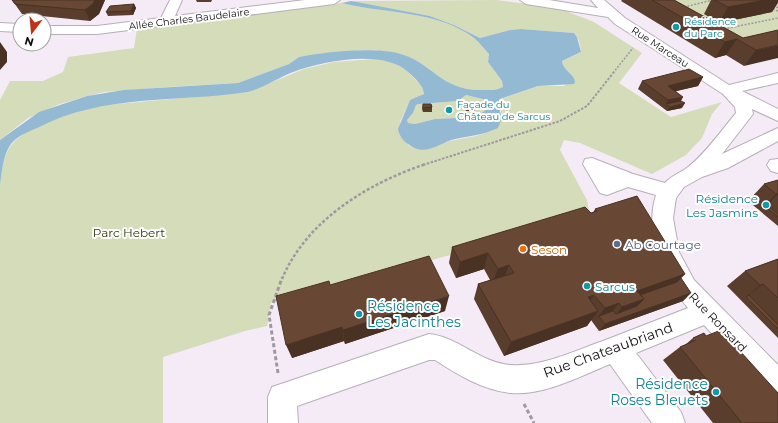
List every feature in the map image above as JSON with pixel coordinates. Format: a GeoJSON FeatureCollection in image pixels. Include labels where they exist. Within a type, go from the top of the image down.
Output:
{"type":"FeatureCollection","features":[{"type":"Feature","properties":{"kind":"street"},"geometry":{"type":"LineString","coordinates":[[166,22],[176,0]]}},
{"type":"Feature","properties":{"kind":"street","name":"Allée Charles Baudelaire"},"geometry":{"type":"LineString","coordinates":[[52,30],[82,31],[166,22],[334,0]]}},
{"type":"Feature","properties":{"kind":"street"},"geometry":{"type":"LineString","coordinates":[[526,0],[609,12]]}},
{"type":"Feature","properties":{"kind":"street","name":"Rue Marceau"},"geometry":{"type":"LineString","coordinates":[[597,0],[609,12],[727,90]]}},
{"type":"Feature","properties":{"kind":"street"},"geometry":{"type":"LineString","coordinates":[[0,27],[12,28]]}},
{"type":"Feature","properties":{"kind":"street"},"geometry":{"type":"LineString","coordinates":[[727,90],[778,78]]}},
{"type":"Feature","properties":{"kind":"street"},"geometry":{"type":"LineString","coordinates":[[727,90],[778,116]]}},
{"type":"Feature","properties":{"kind":"street"},"geometry":{"type":"LineString","coordinates":[[695,172],[716,150],[745,114],[743,106],[727,90]]}},
{"type":"Feature","properties":{"kind":"street"},"geometry":{"type":"LineString","coordinates":[[627,180],[669,191],[677,182],[695,172],[721,163],[778,134]]}},
{"type":"Feature","properties":{"kind":"street","name":"Rue Ronsard"},"geometry":{"type":"LineString","coordinates":[[669,191],[664,203],[662,218],[668,252],[686,287],[778,385]]}},
{"type":"Feature","properties":{"kind":"street","name":"Rue Chateaubriand"},"geometry":{"type":"LineString","coordinates":[[282,410],[429,347],[439,348],[475,369],[511,379],[545,375],[616,349],[708,312]]}},
{"type":"Feature","properties":{"kind":"street"},"geometry":{"type":"LineString","coordinates":[[616,349],[670,423]]}},
{"type":"Feature","properties":{"kind":"path"},"geometry":{"type":"LineString","coordinates":[[677,9],[713,0]]}},
{"type":"Feature","properties":{"kind":"path"},"geometry":{"type":"LineString","coordinates":[[766,6],[778,11]]}},
{"type":"Feature","properties":{"kind":"path"},"geometry":{"type":"LineString","coordinates":[[772,8],[778,8]]}},
{"type":"Feature","properties":{"kind":"path"},"geometry":{"type":"LineString","coordinates":[[721,29],[778,18]]}},
{"type":"Feature","properties":{"kind":"path"},"geometry":{"type":"LineString","coordinates":[[773,19],[778,21]]}},
{"type":"Feature","properties":{"kind":"path"},"geometry":{"type":"LineString","coordinates":[[282,410],[269,315],[283,277],[308,234],[348,201],[400,172],[515,134],[560,121],[587,106],[636,45]]}},
{"type":"Feature","properties":{"kind":"green space","name":"Parc Hebert"},"geometry":{"type":"Polygon","coordinates":[[[496,0],[558,8],[594,22],[642,53],[619,83],[671,117],[722,102],[712,114],[702,138],[686,155],[652,174],[580,143],[564,140],[560,150],[587,200],[591,220],[499,242],[271,303],[267,326],[245,331],[163,357],[163,423],[0,423],[0,185],[3,163],[9,148],[18,138],[38,126],[50,121],[95,106],[248,92],[304,69],[334,62],[374,59],[390,61],[405,69],[420,84],[424,92],[422,96],[410,100],[400,122],[408,145],[413,148],[476,136],[494,130],[502,115],[498,100],[538,86],[564,86],[573,76],[564,68],[562,61],[580,53],[580,45],[574,33],[521,29],[510,30],[480,38],[454,25],[430,16],[351,2],[343,3],[359,7],[411,14],[444,22],[460,29],[474,38],[489,54],[488,62],[502,81],[503,87],[495,90],[482,90],[468,89],[457,86],[438,76],[411,58],[400,54],[376,51],[336,53],[299,57],[289,64],[238,83],[104,92],[87,96],[57,105],[28,118],[0,140],[0,100],[10,81],[43,81],[63,72],[68,57],[134,48],[137,28],[356,1],[496,0]]]}},
{"type":"Feature","properties":{"kind":"green space"},"geometry":{"type":"Polygon","coordinates":[[[641,0],[758,0],[771,6],[778,5],[778,44],[733,54],[641,0]]]}},
{"type":"Feature","properties":{"kind":"green space"},"geometry":{"type":"Polygon","coordinates":[[[466,95],[488,100],[491,104],[477,117],[435,119],[415,124],[408,123],[407,120],[413,113],[416,105],[458,101],[466,95]]]}},
{"type":"Feature","properties":{"kind":"water"},"geometry":{"type":"Polygon","coordinates":[[[351,1],[430,16],[454,25],[480,38],[510,30],[521,29],[574,33],[577,37],[581,52],[562,61],[564,67],[573,76],[575,82],[574,84],[538,86],[500,99],[498,104],[502,118],[498,128],[482,134],[455,139],[426,150],[420,150],[404,141],[400,136],[398,129],[410,100],[424,94],[416,79],[397,65],[384,61],[352,59],[336,61],[293,72],[260,88],[248,92],[114,104],[88,109],[63,117],[19,136],[13,141],[8,148],[5,158],[0,185],[0,140],[39,112],[87,96],[124,90],[238,83],[289,64],[299,57],[321,53],[362,50],[387,51],[409,57],[456,86],[482,90],[492,90],[503,87],[502,81],[488,62],[489,54],[474,38],[459,29],[444,22],[410,14],[358,7],[342,3],[351,1]],[[466,95],[458,101],[419,104],[416,105],[413,113],[407,120],[408,123],[415,124],[435,119],[476,117],[491,104],[487,100],[466,95]]]}},
{"type":"Feature","properties":{"kind":"building"},"geometry":{"type":"Polygon","coordinates":[[[12,0],[95,0],[93,4],[85,10],[15,4],[12,0]]]}},
{"type":"Feature","properties":{"kind":"building"},"geometry":{"type":"Polygon","coordinates":[[[652,0],[674,0],[743,38],[778,30],[778,45],[756,50],[737,39],[725,42],[652,0]]]}},
{"type":"Feature","properties":{"kind":"building"},"geometry":{"type":"Polygon","coordinates":[[[714,0],[766,0],[728,7],[714,0]]]}},
{"type":"Feature","properties":{"kind":"building"},"geometry":{"type":"Polygon","coordinates":[[[134,4],[131,11],[106,12],[110,6],[134,4]]]}},
{"type":"Feature","properties":{"kind":"building"},"geometry":{"type":"Polygon","coordinates":[[[689,69],[703,77],[668,86],[683,97],[668,100],[642,81],[689,69]]]}},
{"type":"Feature","properties":{"kind":"building"},"geometry":{"type":"Polygon","coordinates":[[[681,101],[685,103],[670,107],[666,104],[681,101]]]}},
{"type":"Feature","properties":{"kind":"building"},"geometry":{"type":"Polygon","coordinates":[[[475,103],[476,106],[466,107],[465,104],[475,103]]]}},
{"type":"Feature","properties":{"kind":"building"},"geometry":{"type":"Polygon","coordinates":[[[423,104],[431,104],[432,107],[423,108],[423,104]]]}},
{"type":"Feature","properties":{"kind":"building"},"geometry":{"type":"Polygon","coordinates":[[[778,180],[778,193],[776,194],[764,184],[778,180]]]}},
{"type":"Feature","properties":{"kind":"building","name":"Sarcus"},"geometry":{"type":"Polygon","coordinates":[[[637,196],[685,274],[637,291],[644,299],[622,307],[619,303],[605,308],[594,295],[588,297],[598,311],[511,342],[478,284],[514,273],[509,265],[498,269],[488,253],[460,262],[452,247],[585,207],[591,213],[597,211],[595,209],[637,196]]]}},
{"type":"Feature","properties":{"kind":"building"},"geometry":{"type":"Polygon","coordinates":[[[767,205],[778,214],[778,217],[764,206],[767,205]]]}},
{"type":"Feature","properties":{"kind":"building","name":"Résidence Les Jacinthes"},"geometry":{"type":"Polygon","coordinates":[[[429,256],[449,296],[343,330],[342,327],[286,345],[276,296],[329,281],[330,285],[429,256]]]}},
{"type":"Feature","properties":{"kind":"building"},"geometry":{"type":"Polygon","coordinates":[[[778,259],[778,298],[763,284],[760,285],[745,271],[778,259]]]}},
{"type":"Feature","properties":{"kind":"building"},"geometry":{"type":"Polygon","coordinates":[[[681,278],[691,293],[605,324],[599,316],[613,311],[616,314],[637,306],[644,299],[640,295],[677,282],[681,278]]]}},
{"type":"Feature","properties":{"kind":"building"},"geometry":{"type":"Polygon","coordinates":[[[749,295],[778,325],[778,329],[746,297],[749,295]]]}},
{"type":"Feature","properties":{"kind":"building"},"geometry":{"type":"Polygon","coordinates":[[[721,330],[778,393],[778,423],[742,423],[680,347],[696,340],[693,338],[704,333],[706,336],[721,330]]]}},
{"type":"Feature","properties":{"kind":"place","name":"Résidence du Parc"},"geometry":{"type":"Point","coordinates":[676,27]}},
{"type":"Feature","properties":{"kind":"place","name":"Façade du Château de Sarcus"},"geometry":{"type":"Point","coordinates":[449,110]}},
{"type":"Feature","properties":{"kind":"place","name":"Résidence Les Jasmins"},"geometry":{"type":"Point","coordinates":[766,205]}},
{"type":"Feature","properties":{"kind":"place","name":"Ab Courtage"},"geometry":{"type":"Point","coordinates":[617,244]}},
{"type":"Feature","properties":{"kind":"place","name":"Seson"},"geometry":{"type":"Point","coordinates":[523,249]}},
{"type":"Feature","properties":{"kind":"place","name":"Sarcus"},"geometry":{"type":"Point","coordinates":[587,286]}},
{"type":"Feature","properties":{"kind":"place","name":"Résidence Les Jacinthes"},"geometry":{"type":"Point","coordinates":[359,314]}},
{"type":"Feature","properties":{"kind":"place","name":"Résidence Roses Bleuets"},"geometry":{"type":"Point","coordinates":[716,392]}}]}
